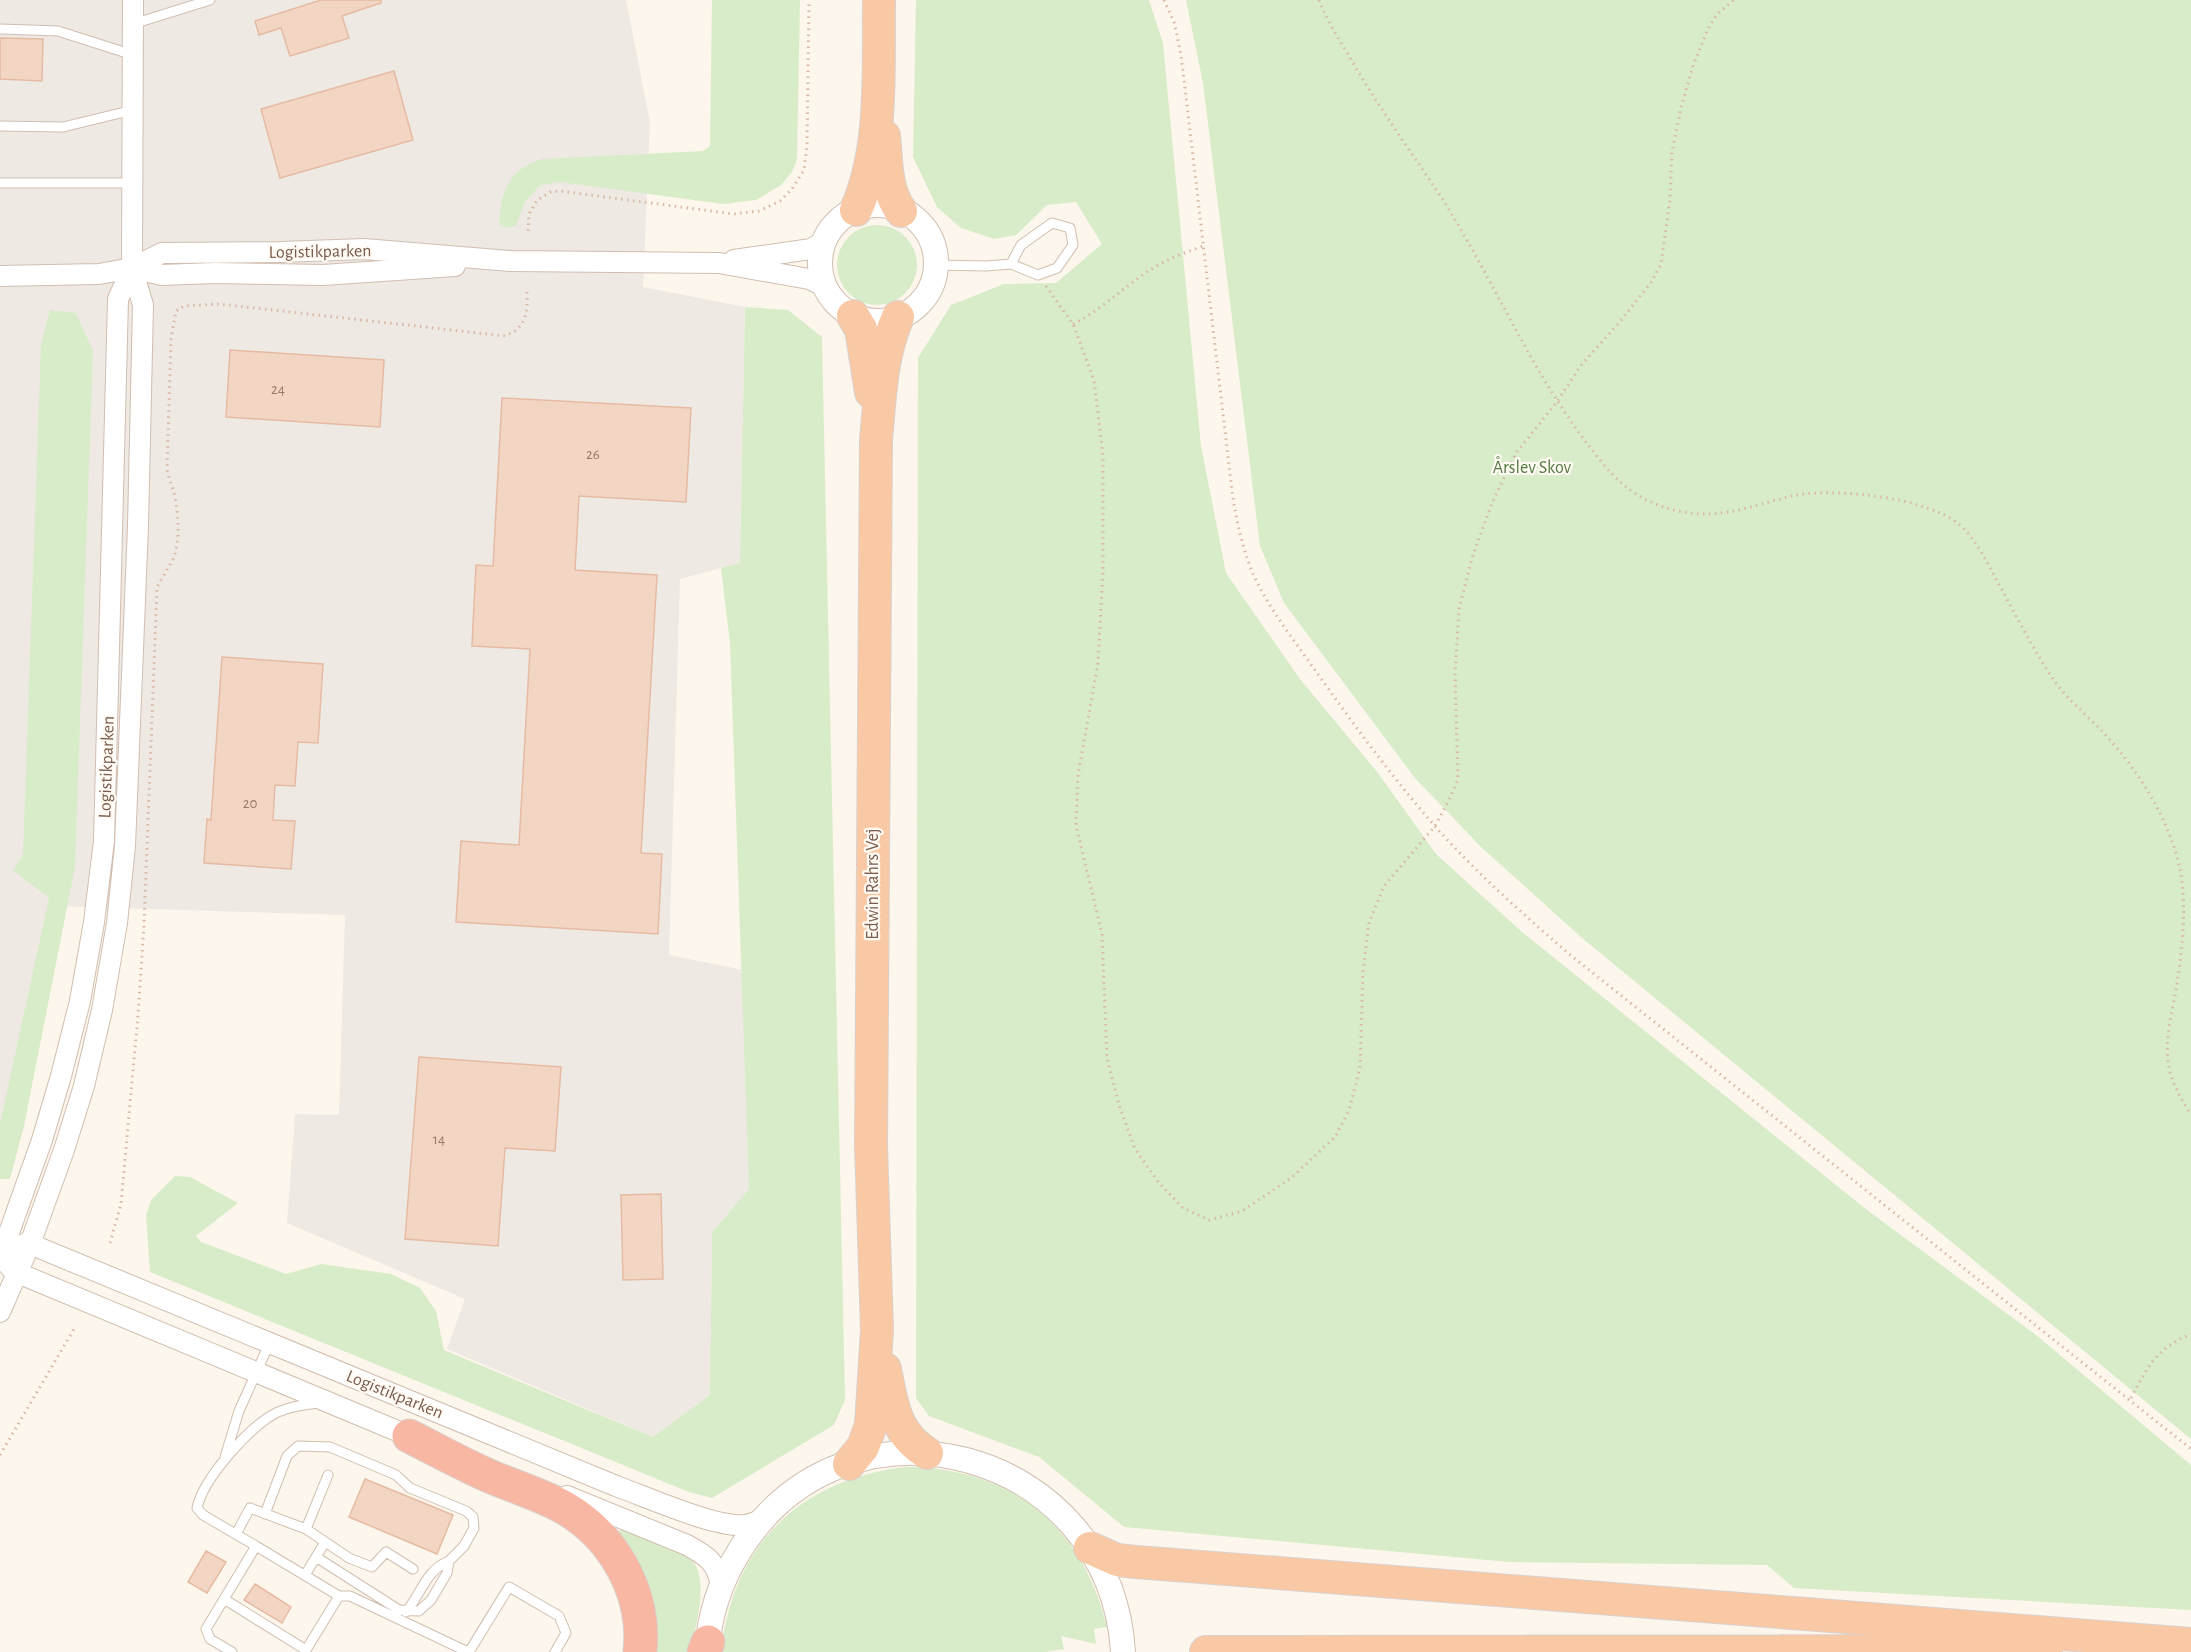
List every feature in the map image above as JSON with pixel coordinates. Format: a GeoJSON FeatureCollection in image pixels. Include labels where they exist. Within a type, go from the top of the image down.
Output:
{"type":"FeatureCollection","features":[{"type":"Feature","properties":{"kind":"highway"},"geometry":{"type":"LineString","coordinates":[[856,210],[862,197],[871,156],[878,100],[879,0]]}},
{"type":"Feature","properties":{"kind":"highway"},"geometry":{"type":"LineString","coordinates":[[878,100],[888,177],[893,200],[901,211]]}},
{"type":"Feature","properties":{"kind":"highway"},"geometry":{"type":"LineString","coordinates":[[853,316],[861,329],[876,439]]}},
{"type":"Feature","properties":{"kind":"highway"},"geometry":{"type":"LineString","coordinates":[[876,439],[883,375],[891,333],[898,317]]}},
{"type":"Feature","properties":{"kind":"highway","name":"Edwin Rahrs Vej"},"geometry":{"type":"LineString","coordinates":[[876,439],[871,1145],[877,1330]]}},
{"type":"Feature","properties":{"kind":"highway"},"geometry":{"type":"LineString","coordinates":[[877,1330],[891,1401],[900,1425],[907,1438],[927,1453]]}},
{"type":"Feature","properties":{"kind":"highway"},"geometry":{"type":"LineString","coordinates":[[849,1464],[863,1447],[871,1425],[877,1330]]}},
{"type":"Feature","properties":{"kind":"highway"},"geometry":{"type":"LineString","coordinates":[[409,1436],[485,1474],[561,1506],[581,1518],[597,1533],[625,1569],[640,1616],[640,1652]]}},
{"type":"Feature","properties":{"kind":"highway"},"geometry":{"type":"LineString","coordinates":[[1090,1548],[1117,1560],[1136,1562],[2191,1644]]}},
{"type":"Feature","properties":{"kind":"highway"},"geometry":{"type":"LineString","coordinates":[[1206,1652],[2191,1651]]}},
{"type":"Feature","properties":{"kind":"street","name":"Logistikparken"},"geometry":{"type":"LineString","coordinates":[[133,0],[132,268],[143,305],[143,317],[137,549],[123,868],[117,923],[102,1010],[84,1086],[30,1244],[616,1486],[710,1520],[733,1525],[748,1525],[763,1519]]}},
{"type":"Feature","properties":{"kind":"street"},"geometry":{"type":"LineString","coordinates":[[879,206],[901,211],[917,221],[929,237],[935,265],[930,287],[925,297],[908,312],[898,317],[875,321],[853,316],[831,298],[824,286],[820,271],[820,256],[824,241],[837,222],[856,210],[879,206]]}},
{"type":"Feature","properties":{"kind":"street","name":"Logistikparken"},"geometry":{"type":"LineString","coordinates":[[0,276],[99,274],[132,268],[162,253],[364,249],[511,261],[719,263],[811,249],[824,241]]}},
{"type":"Feature","properties":{"kind":"street","name":"Logistikparken"},"geometry":{"type":"LineString","coordinates":[[719,263],[809,279],[824,286]]}},
{"type":"Feature","properties":{"kind":"street","name":"Logistikparken"},"geometry":{"type":"LineString","coordinates":[[0,1312],[5,1260],[61,1076],[80,1001],[104,841],[118,299],[132,268]]}},
{"type":"Feature","properties":{"kind":"street"},"geometry":{"type":"LineString","coordinates":[[5,1260],[30,1244]]}},
{"type":"Feature","properties":{"kind":"street","name":"Logistikparken"},"geometry":{"type":"LineString","coordinates":[[5,1260],[256,1374],[409,1436],[488,1464],[687,1545],[715,1564],[721,1586]]}},
{"type":"Feature","properties":{"kind":"street"},"geometry":{"type":"LineString","coordinates":[[706,1648],[721,1586],[737,1554],[763,1519],[797,1490],[822,1475],[849,1464],[880,1456],[927,1453],[963,1458],[1012,1477],[1056,1508],[1074,1527],[1101,1567],[1117,1607],[1124,1652]]}},
{"type":"Feature","properties":{"kind":"lane"},"geometry":{"type":"LineString","coordinates":[[133,24],[210,0]]}},
{"type":"Feature","properties":{"kind":"lane"},"geometry":{"type":"LineString","coordinates":[[0,29],[58,31],[133,55]]}},
{"type":"Feature","properties":{"kind":"lane"},"geometry":{"type":"LineString","coordinates":[[0,126],[63,127],[133,110]]}},
{"type":"Feature","properties":{"kind":"lane"},"geometry":{"type":"LineString","coordinates":[[0,183],[133,183]]}},
{"type":"Feature","properties":{"kind":"lane"},"geometry":{"type":"LineString","coordinates":[[935,265],[1011,264],[1038,275],[1057,268],[1073,245],[1070,228],[1052,223],[1020,245],[1011,264]]}},
{"type":"Feature","properties":{"kind":"lane"},"geometry":{"type":"LineString","coordinates":[[224,1459],[239,1410],[270,1342]]}},
{"type":"Feature","properties":{"kind":"lane"},"geometry":{"type":"LineString","coordinates":[[325,1402],[299,1405],[277,1412],[263,1421],[224,1459],[199,1498],[197,1508],[203,1515],[339,1596],[350,1596],[469,1652],[509,1587],[559,1616],[566,1634],[555,1652]]}},
{"type":"Feature","properties":{"kind":"lane"},"geometry":{"type":"LineString","coordinates":[[265,1514],[287,1456],[298,1446],[330,1448],[396,1475],[410,1488],[466,1511],[473,1517],[474,1528],[464,1546],[449,1561],[438,1565],[430,1574],[406,1612]]}},
{"type":"Feature","properties":{"kind":"lane"},"geometry":{"type":"LineString","coordinates":[[306,1529],[328,1475]]}},
{"type":"Feature","properties":{"kind":"lane"},"geometry":{"type":"LineString","coordinates":[[236,1534],[250,1508],[306,1529],[349,1558],[372,1567],[386,1552],[413,1569]]}},
{"type":"Feature","properties":{"kind":"lane"},"geometry":{"type":"LineString","coordinates":[[305,1575],[325,1542]]}},
{"type":"Feature","properties":{"kind":"lane"},"geometry":{"type":"LineString","coordinates":[[232,1652],[210,1639],[206,1629],[256,1546]]}},
{"type":"Feature","properties":{"kind":"lane"},"geometry":{"type":"LineString","coordinates":[[316,1557],[399,1610],[406,1612],[419,1611],[431,1599],[447,1573],[449,1561]]}},
{"type":"Feature","properties":{"kind":"lane"},"geometry":{"type":"LineString","coordinates":[[224,1599],[305,1651],[339,1596]]}},
{"type":"Feature","properties":{"kind":"path"},"geometry":{"type":"LineString","coordinates":[[528,231],[529,214],[532,207],[537,200],[551,192],[586,193],[734,214],[759,211],[780,201],[792,189],[804,170],[807,146],[808,0]]}},
{"type":"Feature","properties":{"kind":"path"},"geometry":{"type":"LineString","coordinates":[[1164,0],[1174,22],[1181,54],[1238,529],[1253,573],[1267,602],[1361,734],[1435,826],[1506,898],[1569,954],[2191,1449]]}},
{"type":"Feature","properties":{"kind":"path"},"geometry":{"type":"LineString","coordinates":[[1319,0],[1326,17],[1365,84],[1442,198],[1556,403],[1596,455],[1624,485],[1656,505],[1689,513],[1721,515],[1796,495],[1825,493],[1909,501],[1932,508],[1958,523],[1977,544],[2034,650],[2055,682],[2127,761],[2168,830],[2181,876],[2183,905],[2179,976],[2169,1032],[2168,1061],[2175,1087],[2191,1115]]}},
{"type":"Feature","properties":{"kind":"path"},"geometry":{"type":"LineString","coordinates":[[1038,275],[1073,324],[1094,380],[1103,456],[1103,570],[1098,663],[1078,775],[1076,825],[1102,934],[1107,1058],[1119,1105],[1135,1149],[1159,1183],[1183,1208],[1209,1220],[1242,1211],[1291,1178],[1335,1137],[1349,1110],[1360,1068],[1362,971],[1370,923],[1384,886],[1435,826],[1458,779],[1455,675],[1458,620],[1473,555],[1492,503],[1516,453],[1556,403],[1582,364],[1652,281],[1661,264],[1670,200],[1672,152],[1681,108],[1693,66],[1707,30],[1717,14],[1734,0]]}},
{"type":"Feature","properties":{"kind":"path"},"geometry":{"type":"LineString","coordinates":[[1073,324],[1086,318],[1141,276],[1173,257],[1203,246]]}},
{"type":"Feature","properties":{"kind":"path"},"geometry":{"type":"LineString","coordinates":[[110,1244],[121,1204],[139,1003],[157,588],[172,562],[178,528],[174,494],[167,470],[171,339],[176,311],[184,306],[219,304],[504,336],[519,329],[524,323],[528,307],[527,292]]}},
{"type":"Feature","properties":{"kind":"path"},"geometry":{"type":"LineString","coordinates":[[0,1455],[74,1329]]}},
{"type":"Feature","properties":{"kind":"path"},"geometry":{"type":"LineString","coordinates":[[2130,1399],[2148,1366],[2170,1343],[2191,1334]]}},
{"type":"Feature","properties":{"kind":"shaded area"},"geometry":{"type":"Polygon","coordinates":[[[0,0],[626,0],[650,122],[643,287],[745,307],[740,563],[680,579],[669,955],[748,971],[749,1189],[712,1232],[710,1395],[653,1437],[447,1349],[465,1299],[287,1223],[295,1114],[339,1115],[345,915],[55,906],[0,1166],[0,0]]]}},
{"type":"Feature","properties":{"kind":"green space"},"geometry":{"type":"Polygon","coordinates":[[[712,0],[800,0],[797,160],[792,172],[781,185],[756,200],[723,204],[560,182],[540,185],[525,202],[516,226],[504,228],[499,224],[502,201],[509,183],[521,169],[542,159],[703,151],[710,146],[712,0]]]}},
{"type":"Feature","properties":{"kind":"green space"},"geometry":{"type":"Polygon","coordinates":[[[916,0],[1149,0],[1163,43],[1201,446],[1226,573],[1300,679],[1378,773],[1436,854],[1522,932],[1867,1210],[2036,1335],[2191,1465],[2191,1610],[1794,1588],[1767,1565],[1509,1562],[1124,1527],[1039,1457],[929,1416],[916,1398],[918,358],[951,305],[1004,284],[1056,283],[1102,244],[1076,202],[1047,205],[1016,235],[994,239],[961,228],[937,207],[913,157],[916,0]]]}},
{"type":"Feature","properties":{"kind":"green space","name":"Årslev Skov"},"geometry":{"type":"Polygon","coordinates":[[[1186,0],[2191,0],[2191,1439],[1582,938],[1482,848],[1415,778],[1284,603],[1260,546],[1203,83],[1186,0]]]}},
{"type":"Feature","properties":{"kind":"green space"},"geometry":{"type":"Polygon","coordinates":[[[869,225],[885,225],[899,231],[911,243],[917,257],[917,273],[911,287],[899,299],[885,305],[869,305],[855,299],[843,287],[837,273],[837,257],[843,243],[855,231],[869,225]]]}},
{"type":"Feature","properties":{"kind":"green space"},"geometry":{"type":"Polygon","coordinates":[[[745,307],[788,310],[822,337],[845,1400],[834,1425],[712,1498],[689,1492],[150,1272],[146,1215],[151,1200],[175,1176],[190,1177],[238,1203],[196,1236],[201,1242],[286,1274],[321,1264],[391,1274],[420,1288],[436,1311],[444,1350],[653,1437],[710,1395],[712,1232],[749,1189],[730,643],[721,568],[740,563],[745,307]]]}},
{"type":"Feature","properties":{"kind":"green space"},"geometry":{"type":"Polygon","coordinates":[[[50,310],[76,313],[93,351],[75,867],[24,1126],[10,1179],[0,1179],[0,1124],[49,898],[13,870],[23,855],[41,344],[50,310]]]}},
{"type":"Feature","properties":{"kind":"green space"},"geometry":{"type":"Polygon","coordinates":[[[904,1467],[942,1470],[977,1478],[1008,1490],[1036,1508],[1060,1531],[1080,1559],[1095,1591],[1107,1627],[1094,1629],[1096,1644],[1061,1636],[1064,1649],[1045,1652],[721,1652],[728,1614],[740,1580],[756,1550],[777,1525],[803,1503],[832,1487],[866,1475],[904,1467]]]}},
{"type":"Feature","properties":{"kind":"green space"},"geometry":{"type":"Polygon","coordinates":[[[622,1527],[690,1556],[696,1566],[701,1590],[691,1652],[651,1652],[617,1535],[622,1527]]]}},
{"type":"Feature","properties":{"kind":"building"},"geometry":{"type":"Polygon","coordinates":[[[321,0],[381,0],[381,3],[342,16],[349,38],[290,56],[281,28],[259,35],[255,21],[321,0]]]}},
{"type":"Feature","properties":{"kind":"building"},"geometry":{"type":"Polygon","coordinates":[[[0,38],[43,39],[42,81],[0,79],[0,38]]]}},
{"type":"Feature","properties":{"kind":"building"},"geometry":{"type":"Polygon","coordinates":[[[394,71],[413,140],[280,178],[261,109],[394,71]]]}},
{"type":"Feature","properties":{"kind":"building"},"geometry":{"type":"Polygon","coordinates":[[[230,350],[384,360],[380,427],[226,417],[230,350]]]}},
{"type":"Feature","properties":{"kind":"building"},"geometry":{"type":"Polygon","coordinates":[[[502,398],[691,408],[686,502],[579,496],[575,570],[657,575],[641,853],[662,854],[658,934],[456,922],[461,841],[519,845],[530,649],[472,646],[476,565],[493,566],[502,398]]]}},
{"type":"Feature","properties":{"kind":"building"},"geometry":{"type":"Polygon","coordinates":[[[222,657],[323,664],[318,743],[298,742],[295,786],[275,785],[273,820],[295,821],[291,869],[204,863],[207,819],[211,820],[222,657]]]}},
{"type":"Feature","properties":{"kind":"building"},"geometry":{"type":"Polygon","coordinates":[[[419,1057],[561,1067],[555,1151],[505,1148],[498,1246],[405,1239],[419,1057]]]}},
{"type":"Feature","properties":{"kind":"building"},"geometry":{"type":"Polygon","coordinates":[[[661,1194],[663,1279],[623,1280],[621,1195],[661,1194]]]}},
{"type":"Feature","properties":{"kind":"building"},"geometry":{"type":"Polygon","coordinates":[[[365,1479],[453,1515],[437,1554],[349,1517],[365,1479]]]}},
{"type":"Feature","properties":{"kind":"building"},"geometry":{"type":"Polygon","coordinates":[[[206,1551],[226,1562],[207,1593],[188,1582],[206,1551]]]}},
{"type":"Feature","properties":{"kind":"building"},"geometry":{"type":"Polygon","coordinates":[[[255,1584],[291,1607],[282,1623],[244,1600],[255,1584]]]}}]}
